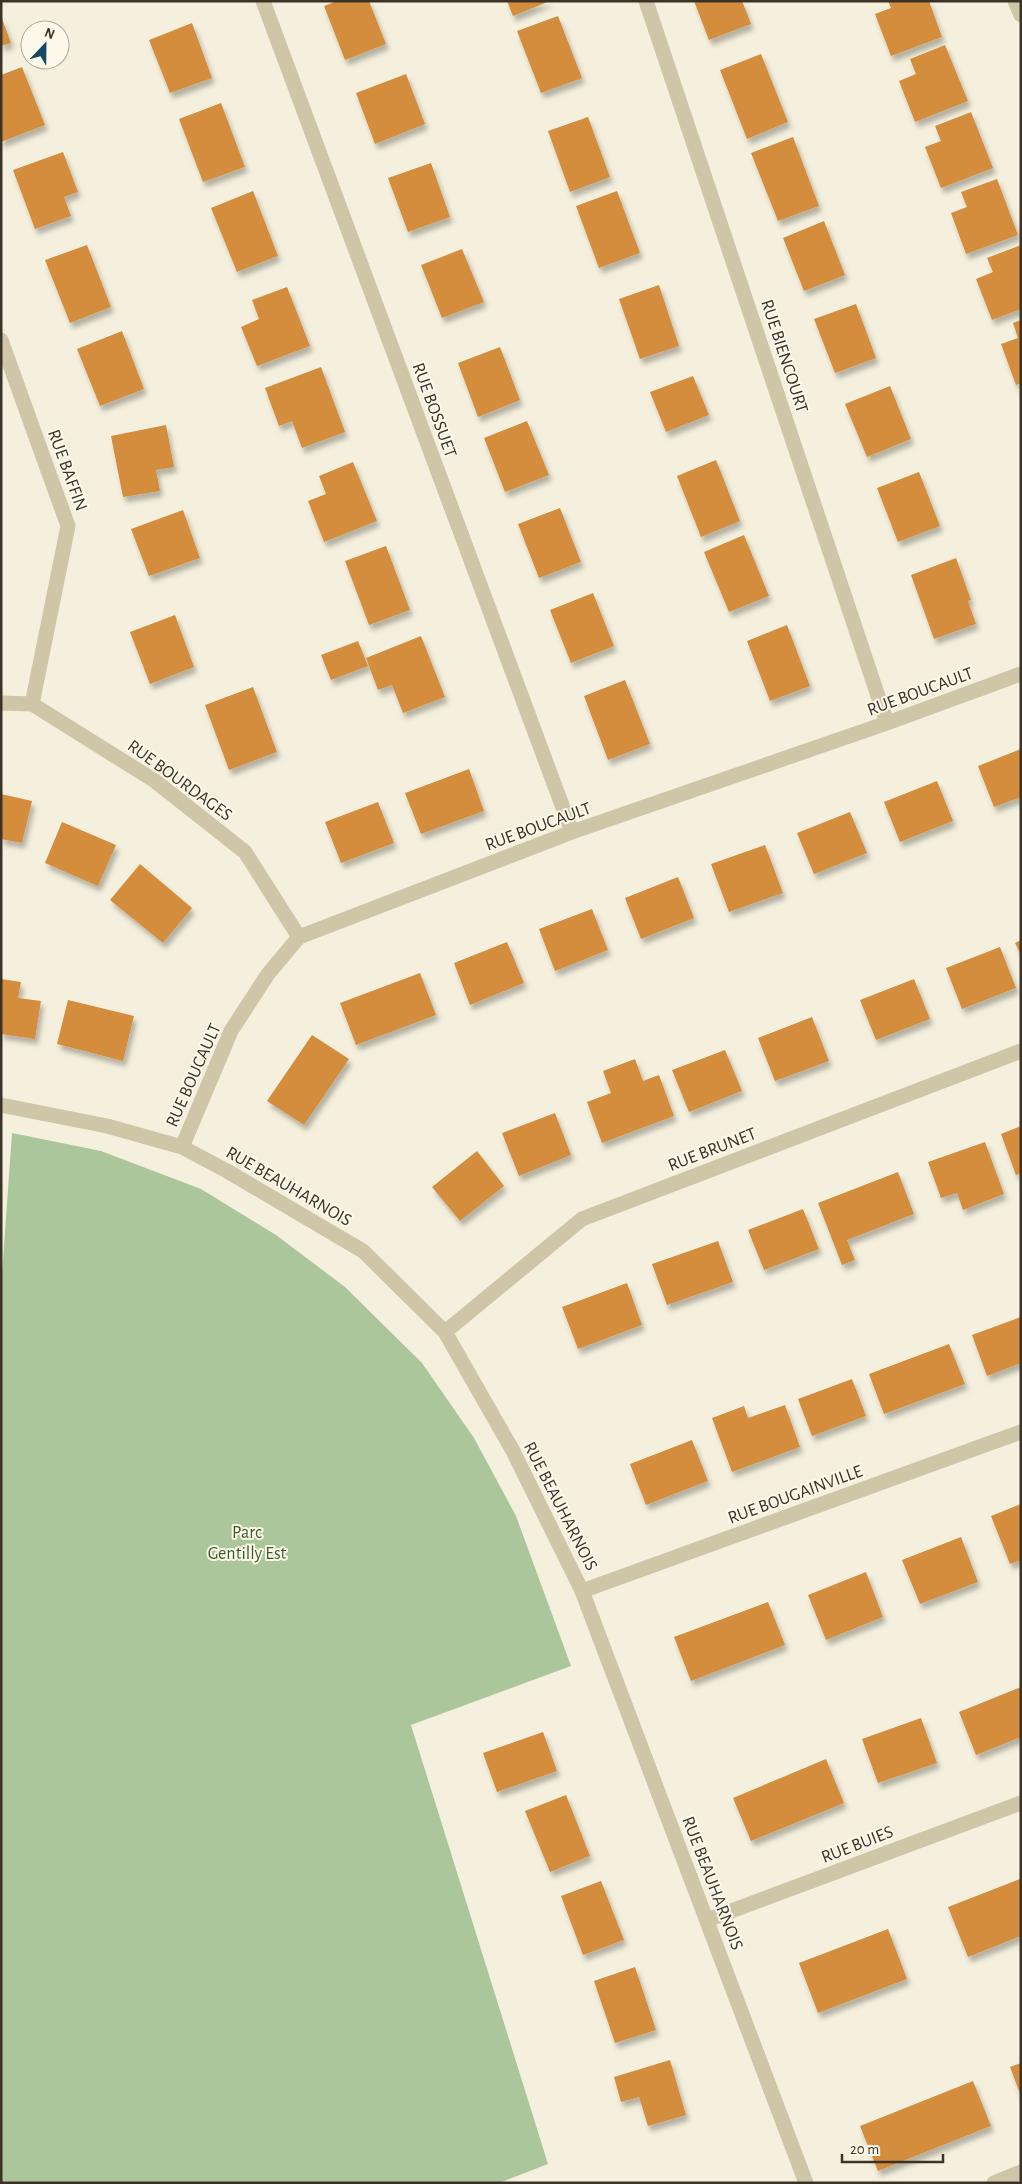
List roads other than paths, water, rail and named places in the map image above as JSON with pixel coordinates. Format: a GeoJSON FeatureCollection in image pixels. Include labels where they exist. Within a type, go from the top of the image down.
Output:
{"type":"FeatureCollection","features":[{"type":"Feature","properties":{"kind":"street","name":"RUE BOSSUET"},"geometry":{"type":"LineString","coordinates":[[262,1],[572,832]]}},
{"type":"Feature","properties":{"kind":"street","name":"RUE BIENCOURT"},"geometry":{"type":"LineString","coordinates":[[646,1],[887,723]]}},
{"type":"Feature","properties":{"kind":"street"},"geometry":{"type":"LineString","coordinates":[[1015,1],[1021,16]]}},
{"type":"Feature","properties":{"kind":"street","name":"RUE BAFFIN"},"geometry":{"type":"LineString","coordinates":[[1,340],[68,526],[32,704]]}},
{"type":"Feature","properties":{"kind":"street","name":"RUE BOUCAULT"},"geometry":{"type":"LineString","coordinates":[[182,1147],[231,1031],[268,974],[299,937],[572,832],[887,723],[1021,674]]}},
{"type":"Feature","properties":{"kind":"street"},"geometry":{"type":"LineString","coordinates":[[1,703],[32,704]]}},
{"type":"Feature","properties":{"kind":"street","name":"RUE BOURDAGES"},"geometry":{"type":"LineString","coordinates":[[32,704],[155,781],[245,852],[299,937]]}},
{"type":"Feature","properties":{"kind":"street","name":"RUE BRUNET"},"geometry":{"type":"LineString","coordinates":[[446,1332],[582,1219],[1021,1052]]}},
{"type":"Feature","properties":{"kind":"street","name":"RUE BEAUHARNOIS"},"geometry":{"type":"LineString","coordinates":[[1,1106],[107,1126],[182,1147],[227,1171],[363,1251],[446,1332],[513,1452],[582,1591],[806,2183]]}},
{"type":"Feature","properties":{"kind":"street","name":"RUE BOUGAINVILLE"},"geometry":{"type":"LineString","coordinates":[[582,1591],[1021,1432]]}},
{"type":"Feature","properties":{"kind":"street","name":"RUE BUIES"},"geometry":{"type":"LineString","coordinates":[[707,1920],[1021,1803]]}},
{"type":"Feature","properties":{"kind":"street"},"geometry":{"type":"LineString","coordinates":[[994,2183],[1021,2172]]}},
{"type":"Feature","properties":{"kind":"park label","name":"Parc Gentilly Est"},"geometry":{"type":"Point","coordinates":[247,1542]}}]}
